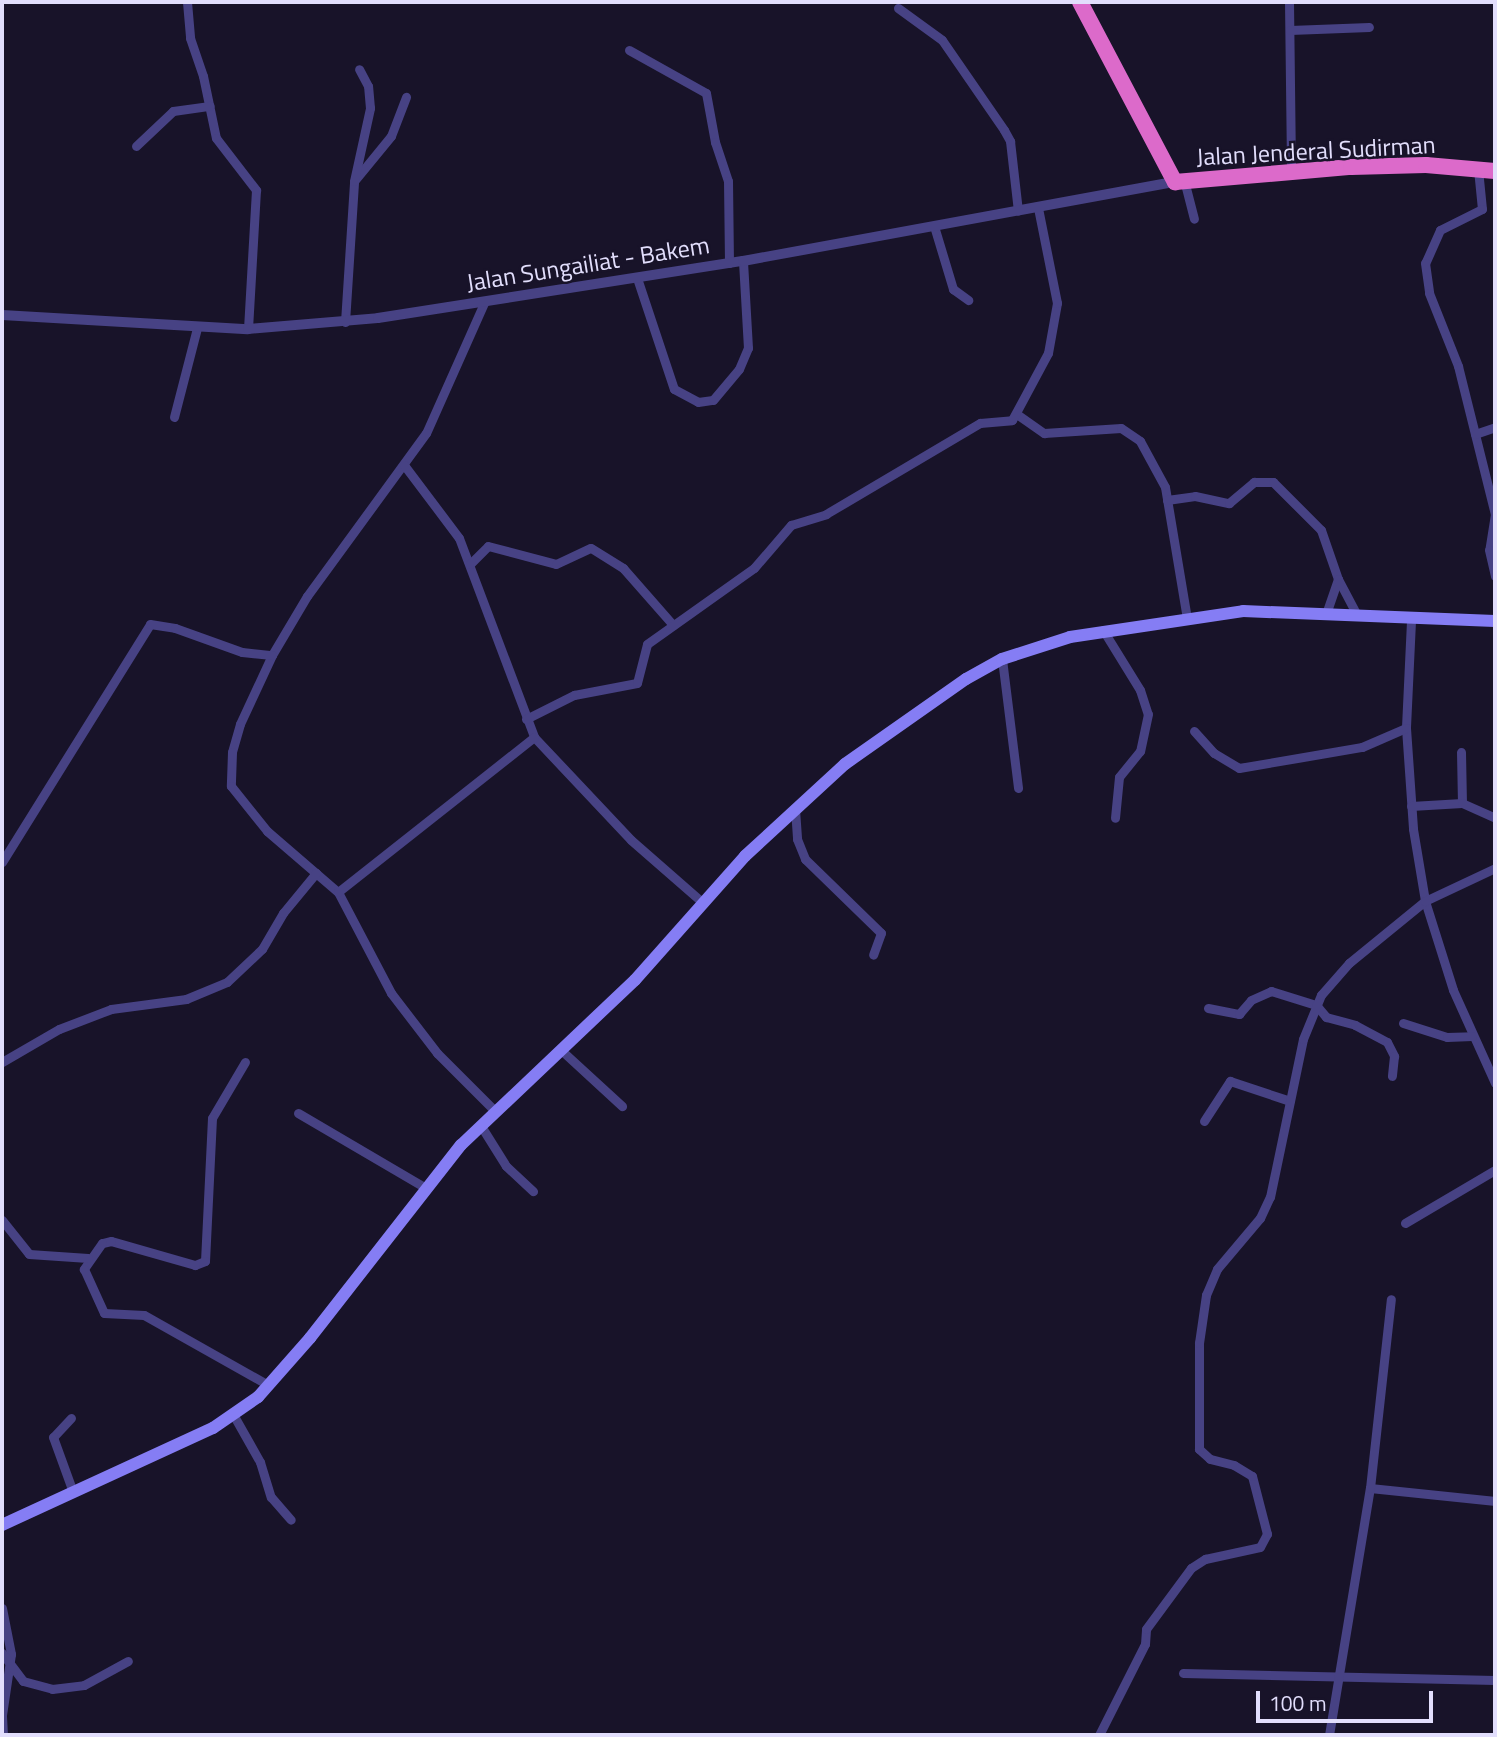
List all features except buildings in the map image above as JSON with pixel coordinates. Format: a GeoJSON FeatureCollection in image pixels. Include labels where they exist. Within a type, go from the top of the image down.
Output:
{"type":"FeatureCollection","features":[{"type":"Feature","properties":{"kind":"highway","name":"Jalan Jenderal Sudirman"},"geometry":{"type":"LineString","coordinates":[[1080,2],[1179,181],[1291,171],[1426,165],[1495,171]]}},
{"type":"Feature","properties":{"kind":"main road"},"geometry":{"type":"LineString","coordinates":[[2,1525],[234,1416],[268,1385],[426,1188],[495,1111],[643,972],[702,902],[795,809],[845,764],[926,705],[1002,659],[1103,630],[1264,609],[1411,621],[1495,621]]}},
{"type":"Feature","properties":{"kind":"street"},"geometry":{"type":"LineString","coordinates":[[187,2],[190,38],[210,106],[216,138],[256,190],[248,329]]}},
{"type":"Feature","properties":{"kind":"street"},"geometry":{"type":"LineString","coordinates":[[1289,2],[1291,171]]}},
{"type":"Feature","properties":{"kind":"street"},"geometry":{"type":"LineString","coordinates":[[898,8],[942,40],[1004,130],[1010,141],[1018,211]]}},
{"type":"Feature","properties":{"kind":"street"},"geometry":{"type":"LineString","coordinates":[[1290,30],[1369,27]]}},
{"type":"Feature","properties":{"kind":"street"},"geometry":{"type":"LineString","coordinates":[[629,50],[706,93],[715,142],[728,181],[729,262]]}},
{"type":"Feature","properties":{"kind":"street"},"geometry":{"type":"LineString","coordinates":[[345,322],[354,181],[370,108],[368,86],[359,69]]}},
{"type":"Feature","properties":{"kind":"street"},"geometry":{"type":"LineString","coordinates":[[354,181],[390,136],[406,97]]}},
{"type":"Feature","properties":{"kind":"street"},"geometry":{"type":"LineString","coordinates":[[136,146],[173,111],[210,106]]}},
{"type":"Feature","properties":{"kind":"street"},"geometry":{"type":"LineString","coordinates":[[1478,169],[1482,209],[1440,230],[1424,263],[1429,293],[1458,366],[1495,514],[1489,550],[1495,576]]}},
{"type":"Feature","properties":{"kind":"street"},"geometry":{"type":"LineString","coordinates":[[1179,181],[1194,219]]}},
{"type":"Feature","properties":{"kind":"street","name":"Jalan Sungailiat - Bakem"},"geometry":{"type":"LineString","coordinates":[[2,315],[197,328],[248,329],[345,322],[484,303],[743,261],[1179,181]]}},
{"type":"Feature","properties":{"kind":"street"},"geometry":{"type":"LineString","coordinates":[[526,719],[574,695],[637,683],[642,677],[643,649],[754,568],[791,525],[827,514],[980,423],[1012,421],[1018,415],[1048,353],[1057,303],[1038,208]]}},
{"type":"Feature","properties":{"kind":"street"},"geometry":{"type":"LineString","coordinates":[[934,226],[953,289],[968,300]]}},
{"type":"Feature","properties":{"kind":"street"},"geometry":{"type":"LineString","coordinates":[[637,278],[674,389],[698,402],[713,400],[739,369],[748,348],[743,261]]}},
{"type":"Feature","properties":{"kind":"street"},"geometry":{"type":"LineString","coordinates":[[484,303],[457,373],[404,465],[307,596],[272,655],[240,724],[232,752],[231,786],[267,831],[338,892],[391,993],[437,1053],[495,1111]]}},
{"type":"Feature","properties":{"kind":"street"},"geometry":{"type":"LineString","coordinates":[[174,417],[197,328]]}},
{"type":"Feature","properties":{"kind":"street"},"geometry":{"type":"LineString","coordinates":[[1018,415],[1044,433],[1121,428],[1131,433],[1162,482],[1186,619]]}},
{"type":"Feature","properties":{"kind":"street"},"geometry":{"type":"LineString","coordinates":[[1475,434],[1495,427]]}},
{"type":"Feature","properties":{"kind":"street"},"geometry":{"type":"LineString","coordinates":[[404,465],[439,509],[470,564],[534,737],[631,840],[702,902]]}},
{"type":"Feature","properties":{"kind":"street"},"geometry":{"type":"LineString","coordinates":[[1167,500],[1195,496],[1228,503],[1254,482],[1273,482],[1321,530],[1338,579],[1357,615]]}},
{"type":"Feature","properties":{"kind":"street"},"geometry":{"type":"LineString","coordinates":[[470,564],[488,545],[556,564],[591,548],[623,568],[673,625]]}},
{"type":"Feature","properties":{"kind":"street"},"geometry":{"type":"LineString","coordinates":[[1326,614],[1338,579]]}},
{"type":"Feature","properties":{"kind":"street"},"geometry":{"type":"LineString","coordinates":[[1411,621],[1406,728],[1411,806],[1425,901],[1472,1036],[1495,1083]]}},
{"type":"Feature","properties":{"kind":"street"},"geometry":{"type":"LineString","coordinates":[[2,862],[150,624],[175,628],[242,652],[272,655]]}},
{"type":"Feature","properties":{"kind":"street"},"geometry":{"type":"LineString","coordinates":[[1103,630],[1140,690],[1147,714],[1140,751],[1119,777],[1115,818]]}},
{"type":"Feature","properties":{"kind":"street"},"geometry":{"type":"LineString","coordinates":[[1002,659],[1018,788]]}},
{"type":"Feature","properties":{"kind":"street"},"geometry":{"type":"LineString","coordinates":[[1194,732],[1214,754],[1239,768],[1362,747],[1406,728]]}},
{"type":"Feature","properties":{"kind":"street"},"geometry":{"type":"LineString","coordinates":[[338,892],[534,737]]}},
{"type":"Feature","properties":{"kind":"street"},"geometry":{"type":"LineString","coordinates":[[1461,752],[1462,803]]}},
{"type":"Feature","properties":{"kind":"street"},"geometry":{"type":"LineString","coordinates":[[1411,806],[1462,803],[1495,818]]}},
{"type":"Feature","properties":{"kind":"street"},"geometry":{"type":"LineString","coordinates":[[795,809],[797,839],[805,859],[881,933],[873,955]]}},
{"type":"Feature","properties":{"kind":"street"},"geometry":{"type":"LineString","coordinates":[[1099,1735],[1145,1644],[1146,1629],[1191,1568],[1205,1559],[1260,1547],[1268,1534],[1252,1476],[1234,1465],[1210,1459],[1199,1449],[1196,1382],[1206,1295],[1226,1255],[1265,1208],[1316,1005],[1327,985],[1349,963],[1425,901],[1495,868]]}},
{"type":"Feature","properties":{"kind":"street"},"geometry":{"type":"LineString","coordinates":[[2,1062],[59,1028],[111,1009],[187,999],[228,982],[262,949],[283,912],[316,873]]}},
{"type":"Feature","properties":{"kind":"street"},"geometry":{"type":"LineString","coordinates":[[1208,1008],[1239,1014],[1251,1000],[1271,991],[1316,1005],[1326,1017],[1355,1025],[1387,1042],[1394,1056],[1392,1076]]}},
{"type":"Feature","properties":{"kind":"street"},"geometry":{"type":"LineString","coordinates":[[1403,1023],[1447,1037],[1472,1036]]}},
{"type":"Feature","properties":{"kind":"street"},"geometry":{"type":"LineString","coordinates":[[561,1050],[622,1106]]}},
{"type":"Feature","properties":{"kind":"street"},"geometry":{"type":"LineString","coordinates":[[245,1062],[212,1118],[205,1261],[195,1265],[111,1241],[102,1243],[88,1258],[84,1272],[104,1313],[144,1315],[268,1385]]}},
{"type":"Feature","properties":{"kind":"street"},"geometry":{"type":"LineString","coordinates":[[1204,1121],[1227,1083],[1235,1080],[1290,1101]]}},
{"type":"Feature","properties":{"kind":"street"},"geometry":{"type":"LineString","coordinates":[[298,1113],[426,1188]]}},
{"type":"Feature","properties":{"kind":"street"},"geometry":{"type":"LineString","coordinates":[[481,1126],[506,1166],[533,1191]]}},
{"type":"Feature","properties":{"kind":"street"},"geometry":{"type":"LineString","coordinates":[[1405,1223],[1495,1170]]}},
{"type":"Feature","properties":{"kind":"street"},"geometry":{"type":"LineString","coordinates":[[2,1220],[29,1254],[88,1258]]}},
{"type":"Feature","properties":{"kind":"street"},"geometry":{"type":"LineString","coordinates":[[1329,1735],[1370,1488],[1391,1299]]}},
{"type":"Feature","properties":{"kind":"street"},"geometry":{"type":"LineString","coordinates":[[234,1416],[260,1462],[271,1497],[291,1520]]}},
{"type":"Feature","properties":{"kind":"street"},"geometry":{"type":"LineString","coordinates":[[71,1418],[53,1437],[73,1492]]}},
{"type":"Feature","properties":{"kind":"street"},"geometry":{"type":"LineString","coordinates":[[1370,1488],[1495,1501]]}},
{"type":"Feature","properties":{"kind":"street"},"geometry":{"type":"LineString","coordinates":[[2,1608],[10,1637],[10,1666],[2,1716],[3,1735]]}},
{"type":"Feature","properties":{"kind":"street"},"geometry":{"type":"LineString","coordinates":[[2,1653],[23,1681],[52,1689],[84,1685],[128,1661]]}},
{"type":"Feature","properties":{"kind":"street"},"geometry":{"type":"LineString","coordinates":[[1183,1674],[1338,1673],[1495,1679]]}}]}
